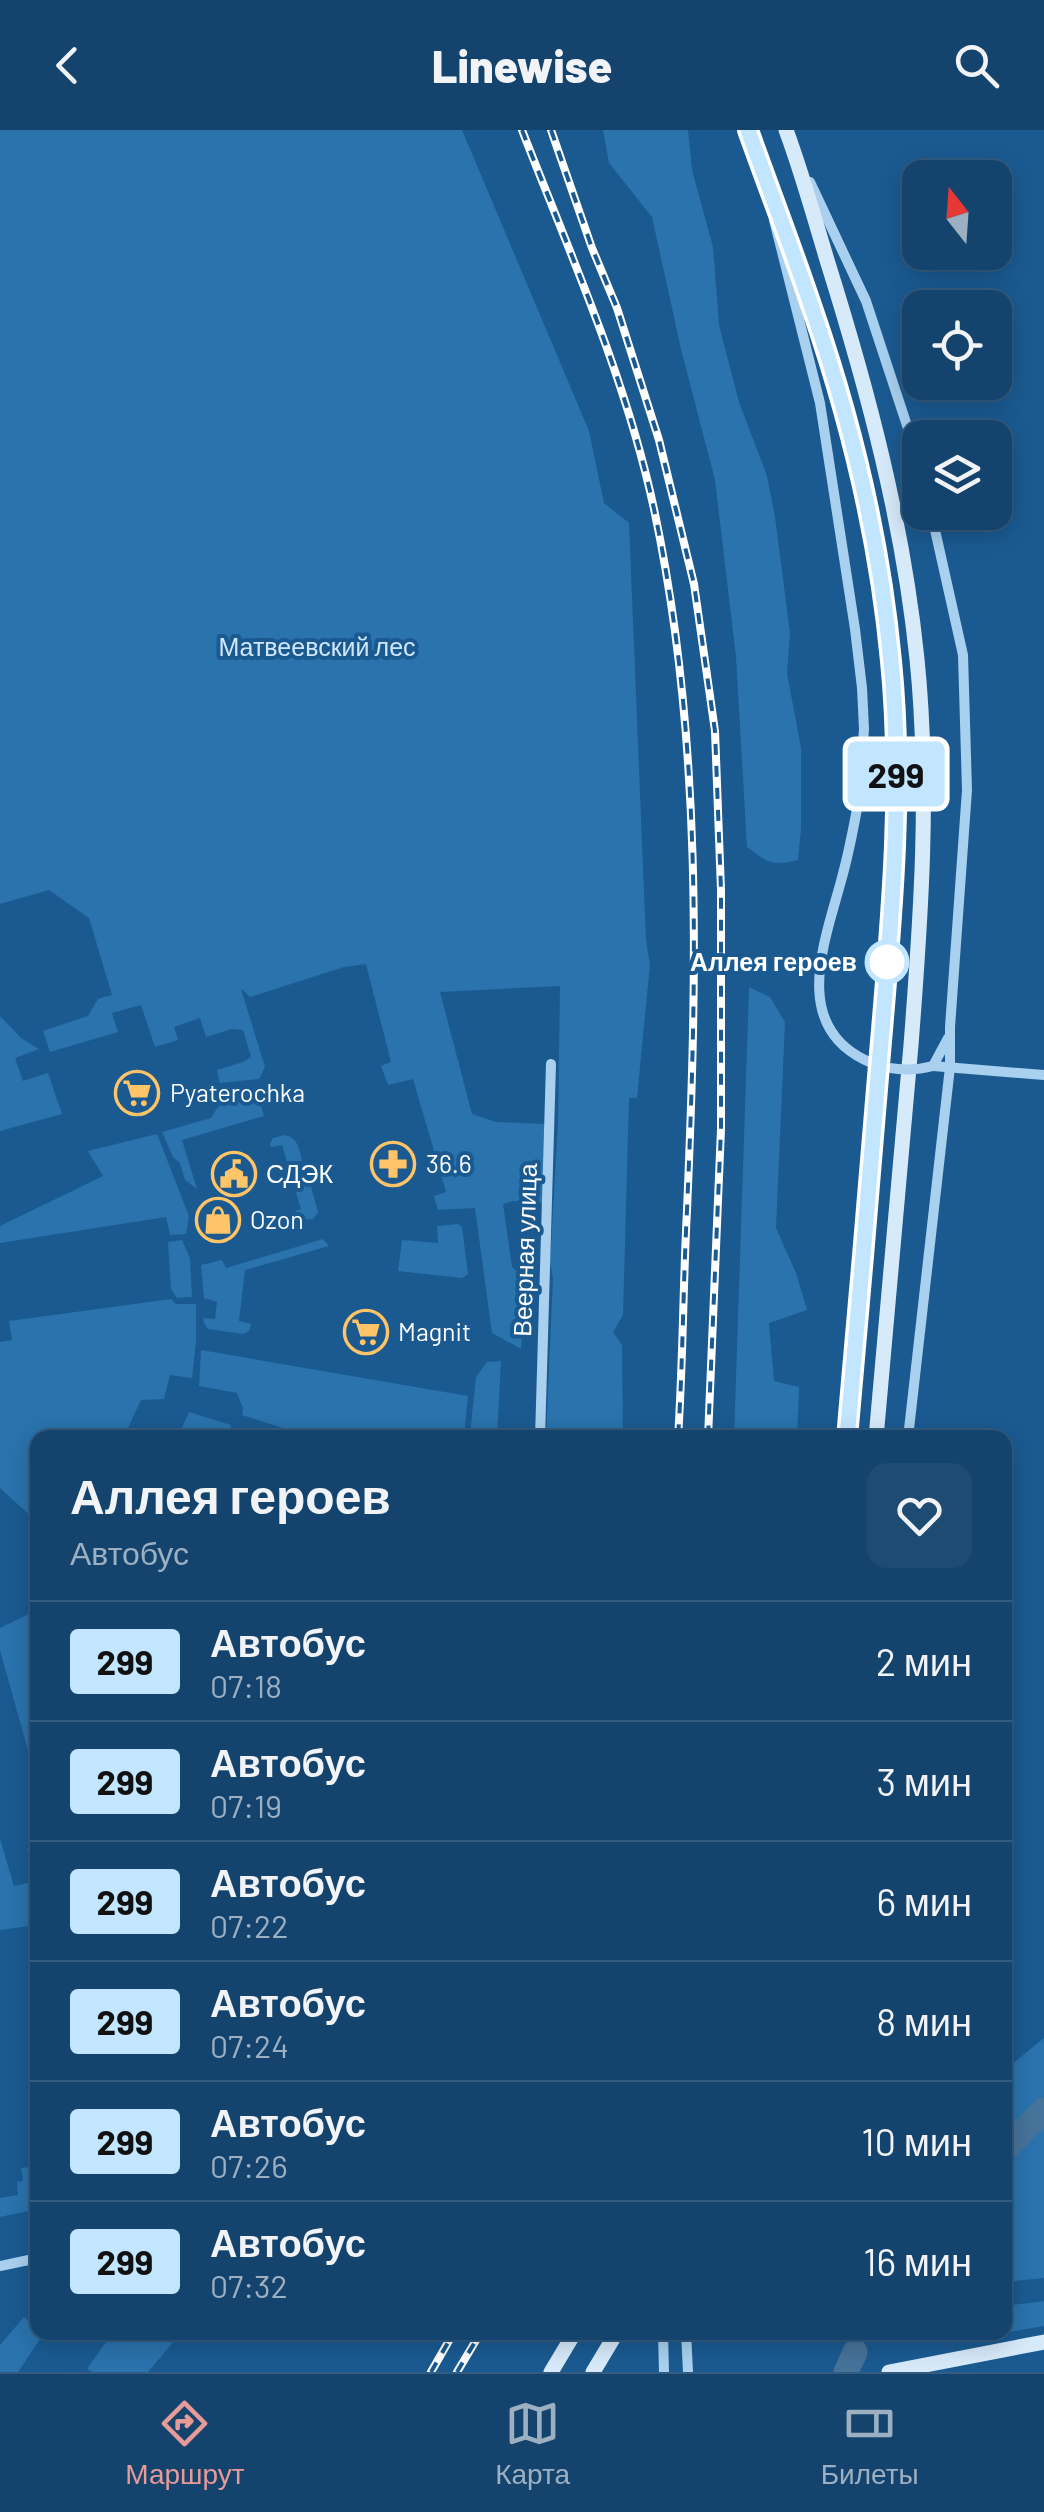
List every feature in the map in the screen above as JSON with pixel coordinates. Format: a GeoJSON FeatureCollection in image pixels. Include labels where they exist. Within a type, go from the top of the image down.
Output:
{"type":"FeatureCollection","features":[{"type":"Feature","properties":{"kind":"main road"},"geometry":{"type":"LineString","coordinates":[[748,130],[814,311],[847,424],[868,514],[891,663],[895,850],[848,1430]]}},
{"type":"Feature","properties":{"kind":"main road"},"geometry":{"type":"LineString","coordinates":[[788,135],[874,420],[894,510],[917,662],[922,854],[900,1181],[877,1430]]}},
{"type":"Feature","properties":{"kind":"main road"},"geometry":{"type":"LineString","coordinates":[[551,2372],[570,2340]]}},
{"type":"Feature","properties":{"kind":"main road"},"geometry":{"type":"LineString","coordinates":[[593,2372],[612,2340]]}},
{"type":"Feature","properties":{"kind":"main road"},"geometry":{"type":"LineString","coordinates":[[889,2372],[1044,2342]]}},
{"type":"Feature","properties":{"kind":"street"},"geometry":{"type":"LineString","coordinates":[[788,135],[866,302],[905,420]]}},
{"type":"Feature","properties":{"kind":"street"},"geometry":{"type":"LineString","coordinates":[[756,151],[820,403],[862,688],[864,729],[859,798],[817,982],[822,1011],[832,1034],[853,1054],[870,1062],[896,1069],[933,1066],[1044,1076]]}},
{"type":"Feature","properties":{"kind":"street"},"geometry":{"type":"LineString","coordinates":[[909,1430],[950,1068],[967,790],[963,655],[935,530]]}},
{"type":"Feature","properties":{"kind":"street"},"geometry":{"type":"LineString","coordinates":[[933,1066],[950,1026]]}},
{"type":"Feature","properties":{"kind":"street","name":"Веерная улица"},"geometry":{"type":"LineString","coordinates":[[540,1430],[552,1064]]}},
{"type":"Feature","properties":{"kind":"street"},"geometry":{"type":"LineString","coordinates":[[0,2266],[30,2260]]}},
{"type":"Feature","properties":{"kind":"street"},"geometry":{"type":"LineString","coordinates":[[0,2274],[23,2262]]}},
{"type":"Feature","properties":{"kind":"street"},"geometry":{"type":"LineString","coordinates":[[663,2340],[664,2372]]}},
{"type":"Feature","properties":{"kind":"street"},"geometry":{"type":"LineString","coordinates":[[686,2340],[688,2372]]}},
{"type":"Feature","properties":{"kind":"green space","name":"Матвеевский лес"},"geometry":{"type":"Polygon","coordinates":[[[0,130],[462,130],[589,431],[604,503],[629,523],[650,964],[637,1098],[629,1098],[623,1315],[613,1332],[622,1345],[623,1430],[546,1430],[560,986],[440,992],[472,1114],[496,1122],[548,1124],[547,1204],[503,1204],[512,1267],[525,1279],[521,1349],[492,1333],[475,1208],[438,1210],[434,1196],[446,1192],[413,1079],[388,1085],[381,1066],[391,1062],[366,964],[344,967],[250,997],[241,989],[265,1067],[259,1079],[220,1083],[217,1070],[251,1057],[243,1030],[232,1029],[206,1037],[200,1018],[174,1027],[178,1040],[155,1047],[141,1005],[112,1013],[118,1032],[50,1052],[43,1031],[88,1016],[98,999],[112,995],[89,918],[49,890],[0,904],[0,130]]]}},
{"type":"Feature","properties":{"kind":"green space"},"geometry":{"type":"Polygon","coordinates":[[[603,130],[688,130],[692,170],[713,247],[719,325],[739,402],[767,476],[775,517],[790,633],[787,673],[801,748],[798,860],[771,862],[747,847],[736,657],[715,480],[652,217],[609,163],[603,130]]]}},
{"type":"Feature","properties":{"kind":"green space"},"geometry":{"type":"Polygon","coordinates":[[[749,987],[770,997],[785,1022],[776,1228],[807,1310],[769,1323],[774,1381],[799,1387],[797,1430],[734,1430],[749,987]]]}},
{"type":"Feature","properties":{"kind":"green space"},"geometry":{"type":"Polygon","coordinates":[[[0,1016],[21,1038],[39,1049],[15,1058],[23,1081],[48,1073],[62,1114],[0,1131],[0,1016]]]}},
{"type":"Feature","properties":{"kind":"green space"},"geometry":{"type":"Polygon","coordinates":[[[257,1092],[264,1116],[182,1140],[197,1189],[185,1180],[162,1132],[211,1118],[230,1098],[257,1092]]]}},
{"type":"Feature","properties":{"kind":"green space"},"geometry":{"type":"Polygon","coordinates":[[[157,1134],[189,1216],[186,1234],[170,1235],[166,1217],[0,1243],[0,1226],[103,1176],[88,1151],[157,1134]]]}},
{"type":"Feature","properties":{"kind":"green space"},"geometry":{"type":"Polygon","coordinates":[[[273,1138],[293,1138],[299,1148],[302,1160],[294,1164],[298,1179],[308,1176],[318,1212],[313,1219],[298,1219],[295,1211],[301,1209],[282,1145],[270,1144],[273,1138]]]}},
{"type":"Feature","properties":{"kind":"green space"},"geometry":{"type":"Polygon","coordinates":[[[437,1226],[462,1227],[468,1274],[462,1278],[398,1271],[402,1240],[438,1243],[437,1226]]]}},
{"type":"Feature","properties":{"kind":"green space"},"geometry":{"type":"Polygon","coordinates":[[[323,1239],[329,1246],[245,1270],[239,1321],[251,1324],[249,1331],[243,1334],[208,1329],[203,1318],[215,1319],[217,1302],[204,1298],[201,1265],[222,1260],[226,1268],[323,1239]]]}},
{"type":"Feature","properties":{"kind":"green space"},"geometry":{"type":"Polygon","coordinates":[[[182,1240],[190,1258],[192,1297],[177,1298],[171,1289],[168,1242],[182,1240]]]}},
{"type":"Feature","properties":{"kind":"green space"},"geometry":{"type":"Polygon","coordinates":[[[171,1299],[176,1304],[196,1304],[192,1378],[170,1375],[164,1399],[141,1400],[127,1430],[30,1430],[30,1516],[0,1488],[0,1342],[12,1340],[9,1321],[171,1299]]]}},
{"type":"Feature","properties":{"kind":"green space"},"geometry":{"type":"Polygon","coordinates":[[[201,1350],[468,1396],[465,1430],[289,1430],[242,1415],[237,1393],[199,1386],[201,1350]]]}},
{"type":"Feature","properties":{"kind":"green space"},"geometry":{"type":"Polygon","coordinates":[[[501,1361],[497,1430],[470,1430],[476,1377],[487,1362],[501,1361]]]}},
{"type":"Feature","properties":{"kind":"green space"},"geometry":{"type":"Polygon","coordinates":[[[189,1412],[231,1425],[230,1430],[181,1430],[189,1412]]]}},
{"type":"Feature","properties":{"kind":"green space"},"geometry":{"type":"Polygon","coordinates":[[[30,1613],[30,1758],[0,1650],[0,1628],[30,1613]]]}},
{"type":"Feature","properties":{"kind":"green space"},"geometry":{"type":"Polygon","coordinates":[[[0,1839],[14,1886],[30,1882],[30,1926],[0,1930],[0,1839]]]}},
{"type":"Feature","properties":{"kind":"green space"},"geometry":{"type":"Polygon","coordinates":[[[1044,2038],[1044,2278],[1012,2281],[1012,2064],[1044,2038]]]}},
{"type":"Feature","properties":{"kind":"green space"},"geometry":{"type":"Polygon","coordinates":[[[30,2167],[30,2211],[0,2217],[0,2198],[18,2195],[17,2182],[23,2181],[21,2168],[30,2167]]]}},
{"type":"Feature","properties":{"kind":"green space"},"geometry":{"type":"Polygon","coordinates":[[[1044,2301],[1044,2326],[1012,2331],[1012,2305],[1044,2301]]]}},
{"type":"Feature","properties":{"kind":"green space"},"geometry":{"type":"Polygon","coordinates":[[[24,2317],[30,2322],[30,2340],[39,2340],[18,2372],[0,2372],[0,2345],[24,2317]]]}},
{"type":"Feature","properties":{"kind":"green space"},"geometry":{"type":"Polygon","coordinates":[[[107,2340],[175,2340],[148,2372],[87,2369],[107,2340]]]}},
{"type":"Feature","properties":{"kind":"waterway"},"geometry":{"type":"LineString","coordinates":[[1012,2142],[1044,2110]]}},
{"type":"Feature","properties":{"kind":"waterway"},"geometry":{"type":"LineString","coordinates":[[846,2372],[855,2352]]}},
{"type":"Feature","properties":{"kind":"railway"},"geometry":{"type":"LineString","coordinates":[[522,130],[596,317],[642,460],[670,596],[681,683],[689,770],[694,946],[678,1430]]}},
{"type":"Feature","properties":{"kind":"railway"},"geometry":{"type":"LineString","coordinates":[[551,130],[617,308],[659,440],[694,584],[715,731],[721,890],[721,1129],[708,1430]]}},
{"type":"Feature","properties":{"kind":"railway"},"geometry":{"type":"LineString","coordinates":[[431,2372],[449,2340]]}},
{"type":"Feature","properties":{"kind":"railway"},"geometry":{"type":"LineString","coordinates":[[457,2372],[476,2340]]}},
{"type":"Feature","properties":{"kind":"bus line","name":"299"},"geometry":{"type":"LineString","coordinates":[[748,130],[814,311],[847,424],[868,514],[891,663],[895,850],[848,1430]]}},
{"type":"Feature","properties":{"kind":"place","name":"Аллея героев"},"geometry":{"type":"Point","coordinates":[887,962]}},
{"type":"Feature","properties":{"kind":"place","name":"Pyaterochka"},"geometry":{"type":"Point","coordinates":[137,1093]}},
{"type":"Feature","properties":{"kind":"place","name":"36.6"},"geometry":{"type":"Point","coordinates":[393,1164]}},
{"type":"Feature","properties":{"kind":"place","name":"СДЭК"},"geometry":{"type":"Point","coordinates":[234,1174]}},
{"type":"Feature","properties":{"kind":"place","name":"Ozon"},"geometry":{"type":"Point","coordinates":[218,1220]}},
{"type":"Feature","properties":{"kind":"place","name":"Magnit"},"geometry":{"type":"Point","coordinates":[366,1332]}}]}
